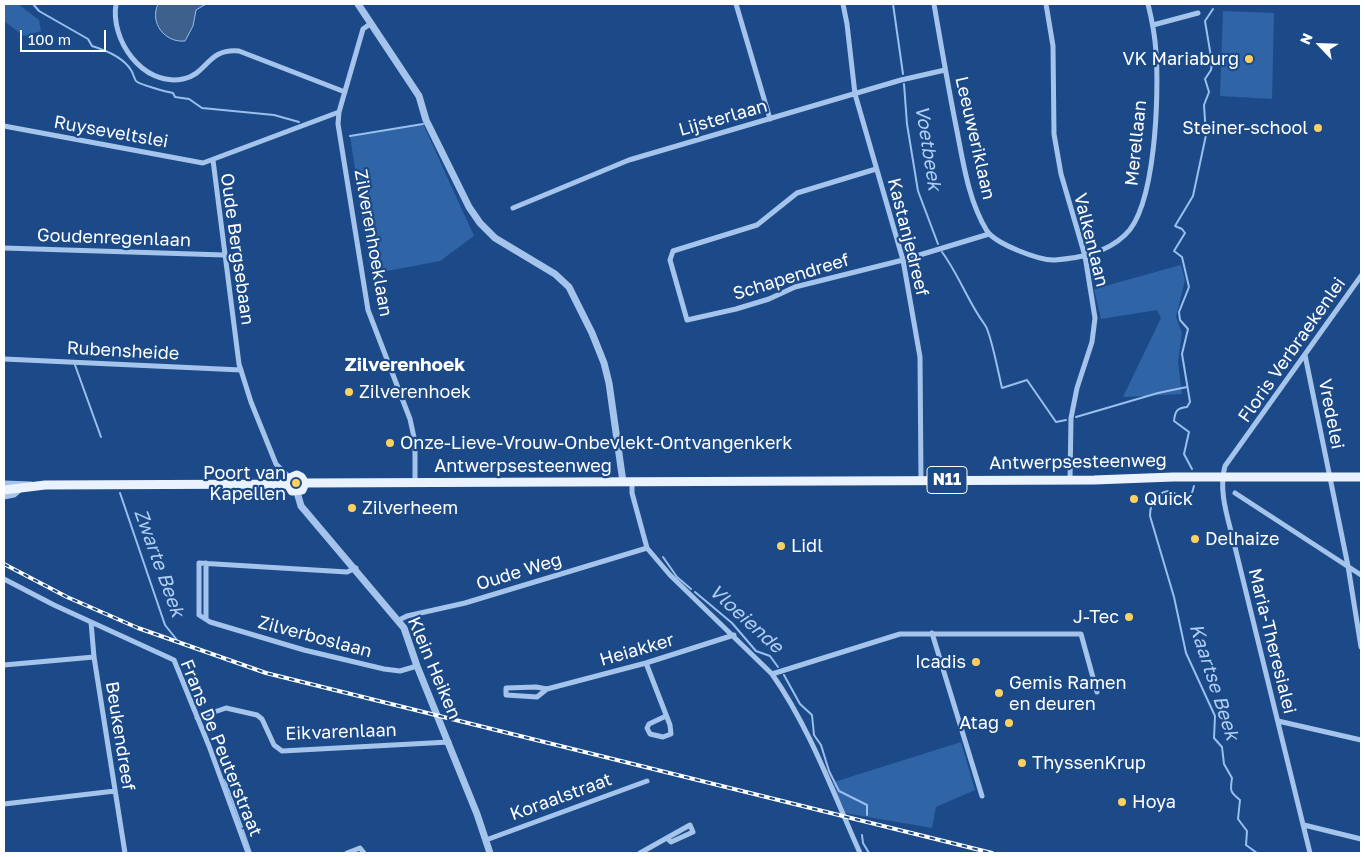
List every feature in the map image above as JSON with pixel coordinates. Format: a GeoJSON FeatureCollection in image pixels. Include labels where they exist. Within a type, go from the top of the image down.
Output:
{"type":"FeatureCollection","features":[{"type":"Feature","properties":{"kind":"main road","name":"N11"},"geometry":{"type":"LineString","coordinates":[[4,490],[36,486],[272,484],[289,481],[299,476],[305,483]]}},
{"type":"Feature","properties":{"kind":"main road","name":"Antwerpsesteenweg"},"geometry":{"type":"LineString","coordinates":[[305,483],[1070,480],[1222,477]]}},
{"type":"Feature","properties":{"kind":"main road","name":"N11"},"geometry":{"type":"LineString","coordinates":[[1222,477],[1361,477]]}},
{"type":"Feature","properties":{"kind":"main road"},"geometry":{"type":"LineString","coordinates":[[289,481],[290,489],[297,492],[302,490],[305,483]]}},
{"type":"Feature","properties":{"kind":"street"},"geometry":{"type":"LineString","coordinates":[[116,4],[114,16],[117,35],[126,50],[136,63],[163,78],[184,79],[195,74],[218,53],[226,50],[239,51],[345,92],[363,29],[370,24]]}},
{"type":"Feature","properties":{"kind":"street"},"geometry":{"type":"LineString","coordinates":[[358,4],[419,96],[426,120],[469,207],[480,223],[495,238],[555,274],[569,286],[585,316],[604,363],[628,482],[647,548],[670,575],[734,635],[772,674],[800,720],[860,853]]}},
{"type":"Feature","properties":{"kind":"street"},"geometry":{"type":"LineString","coordinates":[[736,4],[770,119]]}},
{"type":"Feature","properties":{"kind":"street","name":"Kastanjedreef"},"geometry":{"type":"LineString","coordinates":[[843,4],[855,94],[902,260],[920,357],[920,480]]}},
{"type":"Feature","properties":{"kind":"street","name":"Leeuweriklaan"},"geometry":{"type":"LineString","coordinates":[[934,4],[966,179],[980,219],[989,234]]}},
{"type":"Feature","properties":{"kind":"street","name":"Valkenlaan"},"geometry":{"type":"LineString","coordinates":[[1046,4],[1053,46],[1054,134],[1061,174],[1085,256],[1094,318],[1092,342],[1077,388],[1071,418],[1070,480]]}},
{"type":"Feature","properties":{"kind":"street","name":"Merellaan"},"geometry":{"type":"LineString","coordinates":[[1085,256],[1110,246],[1126,234],[1142,209],[1150,173],[1156,117],[1156,52],[1153,24],[1148,4]]}},
{"type":"Feature","properties":{"kind":"street"},"geometry":{"type":"LineString","coordinates":[[1153,24],[1198,13]]}},
{"type":"Feature","properties":{"kind":"street","name":"Lijsterlaan"},"geometry":{"type":"LineString","coordinates":[[514,208],[630,160],[900,80],[945,70]]}},
{"type":"Feature","properties":{"kind":"street","name":"Zilverenhoeklaan"},"geometry":{"type":"LineString","coordinates":[[345,92],[339,112],[338,124],[368,310],[410,419],[415,442],[414,482]]}},
{"type":"Feature","properties":{"kind":"street","name":"Oude Bergsebaan"},"geometry":{"type":"LineString","coordinates":[[289,481],[279,469],[251,402],[241,370],[224,255],[213,160],[339,112]]}},
{"type":"Feature","properties":{"kind":"street","name":"Ruyseveltslei"},"geometry":{"type":"LineString","coordinates":[[4,126],[203,163],[213,160]]}},
{"type":"Feature","properties":{"kind":"street","name":"Schapendreef"},"geometry":{"type":"LineString","coordinates":[[876,169],[797,193],[757,225],[673,251],[670,260],[687,320],[744,307],[795,287],[902,260],[989,234]]}},
{"type":"Feature","properties":{"kind":"street"},"geometry":{"type":"LineString","coordinates":[[989,234],[1022,253],[1052,260],[1085,256]]}},
{"type":"Feature","properties":{"kind":"street","name":"Goudenregenlaan"},"geometry":{"type":"LineString","coordinates":[[4,248],[224,255]]}},
{"type":"Feature","properties":{"kind":"street","name":"Floris Verbraekenlei"},"geometry":{"type":"LineString","coordinates":[[1222,477],[1225,466],[1361,276]]}},
{"type":"Feature","properties":{"kind":"street","name":"Vredelei"},"geometry":{"type":"LineString","coordinates":[[1305,355],[1348,566],[1361,647]]}},
{"type":"Feature","properties":{"kind":"street","name":"Rubensheide"},"geometry":{"type":"LineString","coordinates":[[4,358],[241,370]]}},
{"type":"Feature","properties":{"kind":"street"},"geometry":{"type":"LineString","coordinates":[[272,484],[278,477],[279,469]]}},
{"type":"Feature","properties":{"kind":"street","name":"Maria-Theresialei"},"geometry":{"type":"LineString","coordinates":[[1222,477],[1222,492],[1310,853]]}},
{"type":"Feature","properties":{"kind":"street"},"geometry":{"type":"LineString","coordinates":[[4,483],[24,483],[36,486]]}},
{"type":"Feature","properties":{"kind":"street"},"geometry":{"type":"LineString","coordinates":[[4,497],[14,495],[22,488]]}},
{"type":"Feature","properties":{"kind":"street","name":"Klein Heiken"},"geometry":{"type":"LineString","coordinates":[[297,492],[301,506],[399,620],[409,638],[417,666],[490,853]]}},
{"type":"Feature","properties":{"kind":"street"},"geometry":{"type":"LineString","coordinates":[[1235,493],[1361,575]]}},
{"type":"Feature","properties":{"kind":"street","name":"Oude Weg"},"geometry":{"type":"LineString","coordinates":[[399,620],[407,616],[465,603],[647,548]]}},
{"type":"Feature","properties":{"kind":"street","name":"Zilverboslaan"},"geometry":{"type":"LineString","coordinates":[[356,568],[347,572],[206,563],[206,619],[304,650],[384,669],[400,671],[417,666]]}},
{"type":"Feature","properties":{"kind":"street","name":"Frans De Peuterstraat"},"geometry":{"type":"LineString","coordinates":[[4,578],[91,622],[174,660],[248,853]]}},
{"type":"Feature","properties":{"kind":"street","name":"Beukendreef"},"geometry":{"type":"LineString","coordinates":[[91,622],[94,657],[125,853]]}},
{"type":"Feature","properties":{"kind":"street"},"geometry":{"type":"LineString","coordinates":[[932,633],[982,796]]}},
{"type":"Feature","properties":{"kind":"street"},"geometry":{"type":"LineString","coordinates":[[772,674],[900,634],[1081,634],[1097,692]]}},
{"type":"Feature","properties":{"kind":"street","name":"Heiakker"},"geometry":{"type":"LineString","coordinates":[[547,689],[511,687],[506,688],[506,695],[537,697],[547,689],[646,663],[734,635]]}},
{"type":"Feature","properties":{"kind":"street"},"geometry":{"type":"LineString","coordinates":[[4,665],[94,657]]}},
{"type":"Feature","properties":{"kind":"street"},"geometry":{"type":"LineString","coordinates":[[646,663],[666,716],[671,734],[663,737],[650,734],[647,728],[649,724],[666,716]]}},
{"type":"Feature","properties":{"kind":"street","name":"Eikvarenlaan"},"geometry":{"type":"LineString","coordinates":[[197,718],[226,708],[257,715],[262,719],[274,745],[282,750],[448,742]]}},
{"type":"Feature","properties":{"kind":"street"},"geometry":{"type":"LineString","coordinates":[[1278,720],[1361,740]]}},
{"type":"Feature","properties":{"kind":"street","name":"Koraalstraat"},"geometry":{"type":"LineString","coordinates":[[486,840],[647,781]]}},
{"type":"Feature","properties":{"kind":"street"},"geometry":{"type":"LineString","coordinates":[[4,804],[115,791]]}},
{"type":"Feature","properties":{"kind":"street"},"geometry":{"type":"LineString","coordinates":[[640,853],[690,825],[693,832],[671,842],[668,838]]}},
{"type":"Feature","properties":{"kind":"street"},"geometry":{"type":"LineString","coordinates":[[1304,825],[1361,839]]}},
{"type":"Feature","properties":{"kind":"street"},"geometry":{"type":"LineString","coordinates":[[347,853],[360,848],[364,853]]}},
{"type":"Feature","properties":{"kind":"shaded area"},"geometry":{"type":"Polygon","coordinates":[[[4,4],[18,4],[39,20],[41,31],[24,36],[4,21],[4,4]]]}},
{"type":"Feature","properties":{"kind":"shaded area"},"geometry":{"type":"Polygon","coordinates":[[[158,4],[206,4],[196,10],[193,26],[185,41],[178,41],[165,35],[157,25],[156,11],[158,4]]]}},
{"type":"Feature","properties":{"kind":"shaded area"},"geometry":{"type":"Polygon","coordinates":[[[1223,11],[1274,13],[1272,99],[1220,96],[1223,11]]]}},
{"type":"Feature","properties":{"kind":"shaded area"},"geometry":{"type":"Polygon","coordinates":[[[423,124],[474,236],[440,261],[371,274],[350,136],[423,124]]]}},
{"type":"Feature","properties":{"kind":"shaded area"},"geometry":{"type":"Polygon","coordinates":[[[1181,265],[1185,280],[1176,317],[1182,333],[1178,362],[1182,394],[1123,397],[1161,318],[1157,310],[1101,319],[1094,289],[1181,265]]]}},
{"type":"Feature","properties":{"kind":"shaded area"},"geometry":{"type":"Polygon","coordinates":[[[961,742],[975,790],[936,807],[932,828],[845,813],[831,783],[961,742]]]}},
{"type":"Feature","properties":{"kind":"waterway"},"geometry":{"type":"LineString","coordinates":[[33,4],[39,11],[88,39],[92,46],[119,58],[128,65],[138,82],[173,93],[175,97],[189,99],[202,108],[274,115],[299,122]]}},
{"type":"Feature","properties":{"kind":"waterway","name":"Voetbeek"},"geometry":{"type":"LineString","coordinates":[[893,4],[903,74]]}},
{"type":"Feature","properties":{"kind":"waterway","name":"Kaartse Beek"},"geometry":{"type":"LineString","coordinates":[[1192,469],[1184,454],[1189,432],[1174,421],[1177,411],[1187,407],[1190,402],[1182,354],[1188,329],[1180,320],[1179,312],[1189,287],[1182,257],[1174,251],[1185,233],[1182,229],[1175,226],[1193,196],[1206,135],[1204,105],[1209,92],[1205,79],[1211,70],[1212,63],[1205,21],[1213,9]]}},
{"type":"Feature","properties":{"kind":"waterway","name":"Voetbeek"},"geometry":{"type":"LineString","coordinates":[[904,84],[907,124],[918,191],[938,244]]}},
{"type":"Feature","properties":{"kind":"waterway"},"geometry":{"type":"LineString","coordinates":[[350,136],[423,124]]}},
{"type":"Feature","properties":{"kind":"waterway","name":"Voetbeek"},"geometry":{"type":"LineString","coordinates":[[942,252],[985,325],[992,345],[1002,388],[1027,380],[1056,422],[1066,420]]}},
{"type":"Feature","properties":{"kind":"waterway","name":"Zwarte Beek"},"geometry":{"type":"LineString","coordinates":[[75,365],[101,437]]}},
{"type":"Feature","properties":{"kind":"waterway","name":"Voetbeek"},"geometry":{"type":"LineString","coordinates":[[1076,417],[1158,393],[1187,387]]}},
{"type":"Feature","properties":{"kind":"waterway","name":"Kaartse Beek"},"geometry":{"type":"LineString","coordinates":[[1194,486],[1192,493],[1185,497],[1168,491],[1160,494],[1152,503],[1150,516],[1174,597],[1186,653],[1215,716],[1214,738],[1222,747],[1224,764],[1232,778],[1232,791],[1240,800],[1238,819],[1247,831],[1246,845],[1257,853]]}},
{"type":"Feature","properties":{"kind":"waterway","name":"Zwarte Beek"},"geometry":{"type":"LineString","coordinates":[[120,493],[165,625],[177,640]]}},
{"type":"Feature","properties":{"kind":"waterway","name":"Vloeiende"},"geometry":{"type":"LineString","coordinates":[[663,557],[677,577],[691,589]]}},
{"type":"Feature","properties":{"kind":"waterway","name":"Vloeiende"},"geometry":{"type":"LineString","coordinates":[[695,592],[732,623],[756,651],[770,656],[778,667]]}},
{"type":"Feature","properties":{"kind":"waterway","name":"Vloeiende"},"geometry":{"type":"LineString","coordinates":[[784,675],[800,704],[812,715],[814,735],[821,745],[829,771],[839,791],[867,805],[867,815]]}},
{"type":"Feature","properties":{"kind":"waterway","name":"Zwarte Beek"},"geometry":{"type":"LineString","coordinates":[[225,780],[242,827]]}},
{"type":"Feature","properties":{"kind":"waterway","name":"Zwarte Beek"},"geometry":{"type":"LineString","coordinates":[[243,830],[251,853]]}},
{"type":"Feature","properties":{"kind":"waterway","name":"Vloeiende"},"geometry":{"type":"LineString","coordinates":[[862,835],[863,843],[869,853]]}},
{"type":"Feature","properties":{"kind":"railway"},"geometry":{"type":"LineString","coordinates":[[4,564],[67,597],[138,628],[266,673],[992,853]]}},
{"type":"Feature","properties":{"kind":"place","name":"VK Mariaburg"},"geometry":{"type":"Point","coordinates":[1249,59]}},
{"type":"Feature","properties":{"kind":"place","name":"Steiner-school"},"geometry":{"type":"Point","coordinates":[1318,128]}},
{"type":"Feature","properties":{"kind":"place","name":"Zilverenhoek"},"geometry":{"type":"Point","coordinates":[349,392]}},
{"type":"Feature","properties":{"kind":"place","name":"Onze-Lieve-Vrouw-Onbevlekt-Ontvangenkerk"},"geometry":{"type":"Point","coordinates":[390,443]}},
{"type":"Feature","properties":{"kind":"place","name":"Poort van Kapellen"},"geometry":{"type":"Point","coordinates":[296,483]}},
{"type":"Feature","properties":{"kind":"place","name":"Quick"},"geometry":{"type":"Point","coordinates":[1134,499]}},
{"type":"Feature","properties":{"kind":"place","name":"Zilverheem"},"geometry":{"type":"Point","coordinates":[352,508]}},
{"type":"Feature","properties":{"kind":"place","name":"Delhaize"},"geometry":{"type":"Point","coordinates":[1195,539]}},
{"type":"Feature","properties":{"kind":"place","name":"Lidl"},"geometry":{"type":"Point","coordinates":[781,546]}},
{"type":"Feature","properties":{"kind":"place","name":"J-Tec"},"geometry":{"type":"Point","coordinates":[1129,617]}},
{"type":"Feature","properties":{"kind":"place","name":"Icadis"},"geometry":{"type":"Point","coordinates":[976,662]}},
{"type":"Feature","properties":{"kind":"place","name":"Gemis Ramen en deuren"},"geometry":{"type":"Point","coordinates":[999,693]}},
{"type":"Feature","properties":{"kind":"place","name":"Atag"},"geometry":{"type":"Point","coordinates":[1009,723]}},
{"type":"Feature","properties":{"kind":"place","name":"ThyssenKrup"},"geometry":{"type":"Point","coordinates":[1022,763]}},
{"type":"Feature","properties":{"kind":"place","name":"Hoya"},"geometry":{"type":"Point","coordinates":[1122,802]}},
{"type":"Feature","properties":{"kind":"district","name":"Zilverenhoek"},"geometry":{"type":"Point","coordinates":[405,365]}}]}
